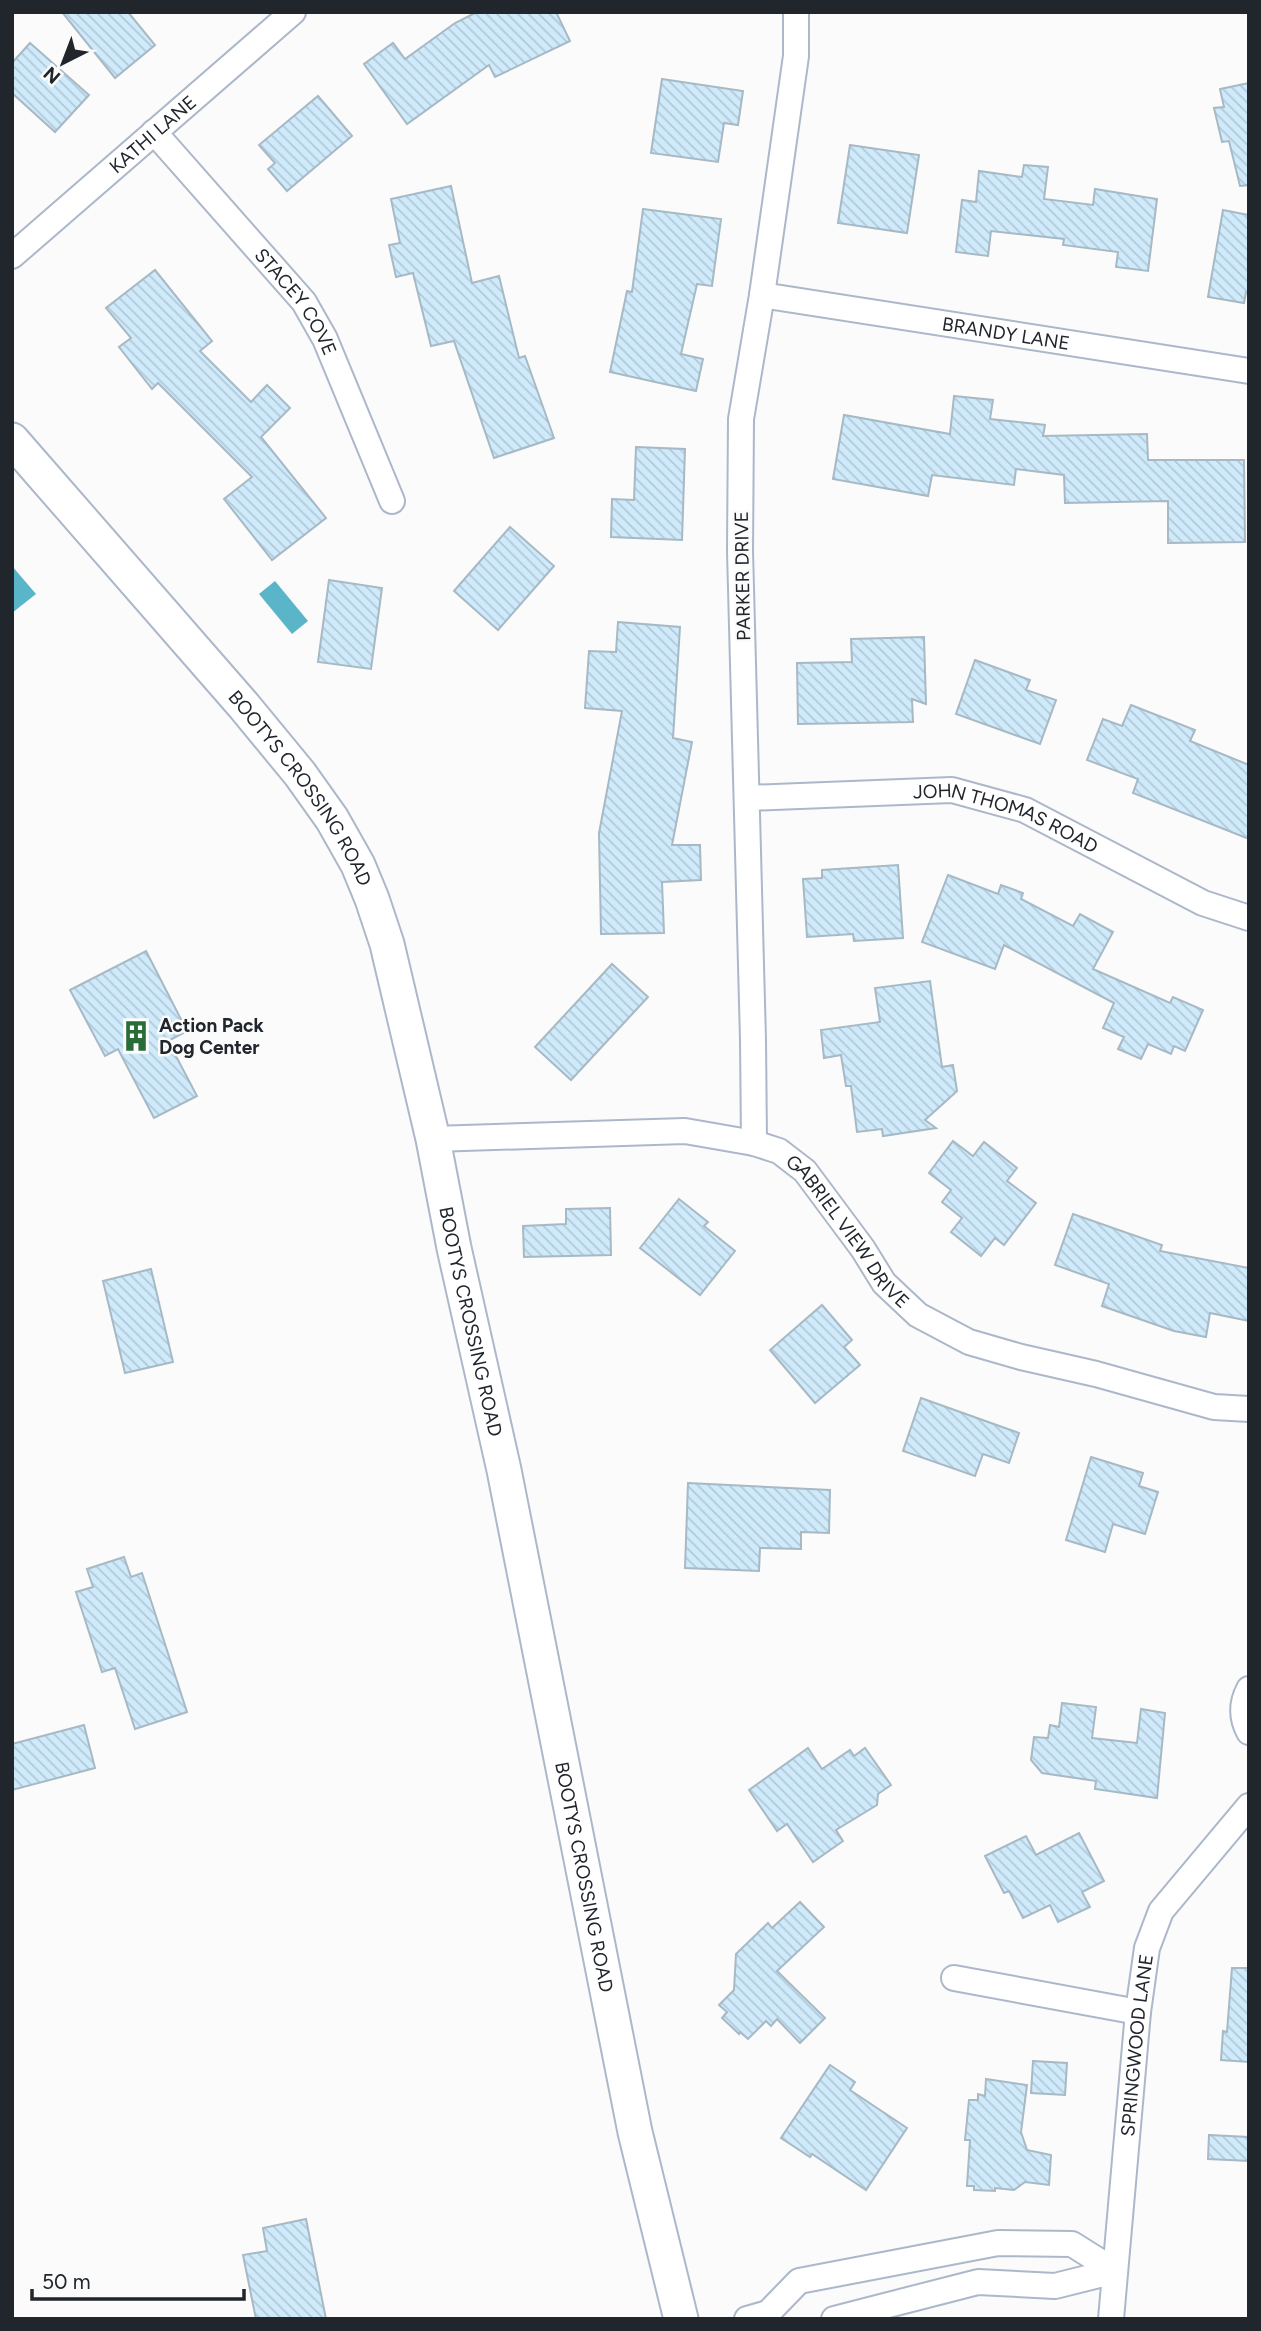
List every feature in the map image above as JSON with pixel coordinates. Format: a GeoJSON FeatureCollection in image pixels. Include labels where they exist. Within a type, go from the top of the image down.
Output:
{"type":"FeatureCollection","features":[{"type":"Feature","properties":{"kind":"street","name":"KATHI LANE"},"geometry":{"type":"LineString","coordinates":[[12,256],[293,12]]}},
{"type":"Feature","properties":{"kind":"street","name":"PARKER DRIVE"},"geometry":{"type":"LineString","coordinates":[[754,1143],[740,551],[741,419],[762,295],[796,56],[796,12]]}},
{"type":"Feature","properties":{"kind":"street","name":"STACEY COVE"},"geometry":{"type":"LineString","coordinates":[[153,132],[304,302],[326,339],[392,501]]}},
{"type":"Feature","properties":{"kind":"street","name":"BRANDY LANE"},"geometry":{"type":"LineString","coordinates":[[762,295],[1249,371]]}},
{"type":"Feature","properties":{"kind":"street","name":"BOOTYS CROSSING ROAD"},"geometry":{"type":"LineString","coordinates":[[12,440],[300,774],[332,818],[358,865],[384,934],[433,1139],[454,1248],[504,1470],[635,2132],[681,2319]]}},
{"type":"Feature","properties":{"kind":"street","name":"JOHN THOMAS ROAD"},"geometry":{"type":"LineString","coordinates":[[747,798],[951,790],[1025,810],[1203,903],[1249,918]]}},
{"type":"Feature","properties":{"kind":"street","name":"GABRIEL VIEW DRIVE"},"geometry":{"type":"LineString","coordinates":[[433,1139],[685,1131],[754,1143],[779,1151],[804,1171],[863,1249],[884,1283],[928,1320],[969,1342],[1021,1357],[1214,1408],[1249,1409]]}},
{"type":"Feature","properties":{"kind":"street"},"geometry":{"type":"LineString","coordinates":[[1249,1689],[1243,1703],[1242,1716],[1249,1732]]}},
{"type":"Feature","properties":{"kind":"street","name":"SPRINGWOOD LANE"},"geometry":{"type":"LineString","coordinates":[[1111,2319],[1138,2012],[1147,1948],[1161,1911],[1249,1806]]}},
{"type":"Feature","properties":{"kind":"street"},"geometry":{"type":"LineString","coordinates":[[954,1978],[1138,2012]]}},
{"type":"Feature","properties":{"kind":"street"},"geometry":{"type":"LineString","coordinates":[[768,2317],[799,2281],[998,2244],[1072,2244],[1115,2271]]}},
{"type":"Feature","properties":{"kind":"street"},"geometry":{"type":"LineString","coordinates":[[834,2319],[978,2282],[1055,2286],[1115,2271]]}},
{"type":"Feature","properties":{"kind":"water"},"geometry":{"type":"Polygon","coordinates":[[[12,566],[36,594],[12,613],[12,566]]]}},
{"type":"Feature","properties":{"kind":"water"},"geometry":{"type":"Polygon","coordinates":[[[275,581],[308,621],[292,634],[259,594],[275,581]]]}},
{"type":"Feature","properties":{"kind":"building"},"geometry":{"type":"Polygon","coordinates":[[[62,12],[128,12],[155,45],[115,78],[62,12]]]}},
{"type":"Feature","properties":{"kind":"building"},"geometry":{"type":"Polygon","coordinates":[[[477,12],[556,12],[570,41],[495,77],[489,65],[407,124],[364,64],[393,43],[405,59],[455,23],[477,12]]]}},
{"type":"Feature","properties":{"kind":"building"},"geometry":{"type":"Polygon","coordinates":[[[30,43],[89,95],[55,132],[12,93],[12,63],[30,43]]]}},
{"type":"Feature","properties":{"kind":"building"},"geometry":{"type":"Polygon","coordinates":[[[662,79],[743,91],[738,125],[724,123],[718,162],[651,153],[662,79]]]}},
{"type":"Feature","properties":{"kind":"building"},"geometry":{"type":"Polygon","coordinates":[[[1249,83],[1249,185],[1240,186],[1229,141],[1222,142],[1214,108],[1224,107],[1220,89],[1249,83]]]}},
{"type":"Feature","properties":{"kind":"building"},"geometry":{"type":"Polygon","coordinates":[[[318,96],[352,136],[287,191],[268,169],[275,163],[259,145],[318,96]]]}},
{"type":"Feature","properties":{"kind":"building"},"geometry":{"type":"Polygon","coordinates":[[[850,145],[919,155],[907,233],[838,223],[850,145]]]}},
{"type":"Feature","properties":{"kind":"building"},"geometry":{"type":"Polygon","coordinates":[[[1024,165],[1048,167],[1044,199],[1093,205],[1095,189],[1157,199],[1148,271],[1116,267],[1118,252],[1063,245],[1064,239],[991,231],[988,256],[956,252],[962,200],[976,202],[979,171],[1022,177],[1024,165]]]}},
{"type":"Feature","properties":{"kind":"building"},"geometry":{"type":"Polygon","coordinates":[[[451,186],[472,283],[499,276],[519,358],[525,356],[554,438],[494,458],[454,341],[431,346],[413,273],[396,277],[389,245],[400,243],[391,199],[451,186]]]}},
{"type":"Feature","properties":{"kind":"building"},"geometry":{"type":"Polygon","coordinates":[[[643,209],[721,219],[712,286],[697,284],[681,354],[703,359],[696,391],[610,372],[627,291],[632,292],[643,209]]]}},
{"type":"Feature","properties":{"kind":"building"},"geometry":{"type":"Polygon","coordinates":[[[1223,210],[1249,215],[1249,293],[1246,292],[1244,303],[1208,297],[1223,210]]]}},
{"type":"Feature","properties":{"kind":"building"},"geometry":{"type":"Polygon","coordinates":[[[155,270],[212,341],[200,351],[251,402],[267,385],[290,408],[261,437],[326,518],[272,560],[224,499],[252,477],[158,383],[152,389],[119,347],[131,338],[106,308],[155,270]]]}},
{"type":"Feature","properties":{"kind":"building"},"geometry":{"type":"Polygon","coordinates":[[[954,396],[993,400],[990,419],[1045,425],[1043,436],[1147,434],[1148,460],[1244,460],[1245,542],[1168,543],[1168,501],[1065,503],[1064,475],[1016,469],[1014,485],[932,475],[928,496],[833,479],[844,415],[950,434],[954,396]]]}},
{"type":"Feature","properties":{"kind":"building"},"geometry":{"type":"Polygon","coordinates":[[[636,447],[685,449],[682,540],[611,537],[612,499],[634,500],[636,447]]]}},
{"type":"Feature","properties":{"kind":"building"},"geometry":{"type":"Polygon","coordinates":[[[510,527],[554,566],[498,630],[454,591],[510,527]]]}},
{"type":"Feature","properties":{"kind":"building"},"geometry":{"type":"Polygon","coordinates":[[[329,580],[382,588],[371,669],[318,662],[329,580]]]}},
{"type":"Feature","properties":{"kind":"building"},"geometry":{"type":"Polygon","coordinates":[[[618,622],[680,627],[673,738],[692,742],[672,845],[700,845],[701,880],[662,882],[664,933],[601,934],[599,833],[622,711],[585,708],[589,651],[616,652],[618,622]]]}},
{"type":"Feature","properties":{"kind":"building"},"geometry":{"type":"Polygon","coordinates":[[[924,637],[926,704],[912,699],[913,722],[798,724],[797,663],[852,662],[851,639],[924,637]]]}},
{"type":"Feature","properties":{"kind":"building"},"geometry":{"type":"Polygon","coordinates":[[[975,660],[1030,680],[1026,690],[1056,700],[1040,744],[956,714],[975,660]]]}},
{"type":"Feature","properties":{"kind":"building"},"geometry":{"type":"Polygon","coordinates":[[[1131,705],[1195,730],[1190,741],[1249,765],[1249,839],[1133,793],[1138,779],[1087,760],[1103,719],[1122,726],[1131,705]]]}},
{"type":"Feature","properties":{"kind":"building"},"geometry":{"type":"Polygon","coordinates":[[[898,865],[903,938],[854,941],[853,934],[807,937],[803,879],[822,878],[822,870],[898,865]]]}},
{"type":"Feature","properties":{"kind":"building"},"geometry":{"type":"Polygon","coordinates":[[[948,875],[998,894],[1001,885],[1023,893],[1021,899],[1073,926],[1080,914],[1113,932],[1093,969],[1170,1003],[1173,997],[1203,1010],[1185,1051],[1174,1046],[1171,1054],[1148,1044],[1141,1059],[1118,1049],[1124,1037],[1103,1028],[1114,1003],[1004,945],[995,969],[922,942],[948,875]]]}},
{"type":"Feature","properties":{"kind":"building","name":"Action Pack Dog Center"},"geometry":{"type":"Polygon","coordinates":[[[146,951],[187,1031],[168,1041],[197,1096],[154,1118],[118,1049],[105,1056],[70,990],[146,951]]]}},
{"type":"Feature","properties":{"kind":"building"},"geometry":{"type":"Polygon","coordinates":[[[612,964],[648,997],[571,1080],[535,1047],[612,964]]]}},
{"type":"Feature","properties":{"kind":"building"},"geometry":{"type":"Polygon","coordinates":[[[930,981],[942,1067],[953,1065],[957,1091],[925,1120],[936,1128],[883,1136],[882,1129],[857,1132],[851,1086],[846,1086],[841,1055],[824,1058],[821,1030],[880,1022],[875,988],[930,981]]]}},
{"type":"Feature","properties":{"kind":"building"},"geometry":{"type":"Polygon","coordinates":[[[953,1141],[973,1156],[984,1142],[1017,1168],[1007,1181],[1036,1203],[1004,1245],[995,1238],[981,1256],[951,1232],[962,1218],[942,1202],[951,1190],[929,1173],[953,1141]]]}},
{"type":"Feature","properties":{"kind":"building"},"geometry":{"type":"Polygon","coordinates":[[[679,1199],[708,1222],[704,1226],[735,1251],[700,1295],[640,1248],[679,1199]]]}},
{"type":"Feature","properties":{"kind":"building"},"geometry":{"type":"Polygon","coordinates":[[[610,1208],[611,1255],[524,1257],[523,1226],[566,1224],[566,1209],[610,1208]]]}},
{"type":"Feature","properties":{"kind":"building"},"geometry":{"type":"Polygon","coordinates":[[[1073,1214],[1162,1245],[1160,1251],[1249,1268],[1249,1321],[1210,1313],[1206,1337],[1174,1331],[1102,1306],[1109,1284],[1055,1265],[1073,1214]]]}},
{"type":"Feature","properties":{"kind":"building"},"geometry":{"type":"Polygon","coordinates":[[[151,1269],[173,1362],[125,1373],[103,1281],[151,1269]]]}},
{"type":"Feature","properties":{"kind":"building"},"geometry":{"type":"Polygon","coordinates":[[[822,1305],[852,1340],[844,1347],[860,1365],[815,1403],[770,1350],[822,1305]]]}},
{"type":"Feature","properties":{"kind":"building"},"geometry":{"type":"Polygon","coordinates":[[[921,1398],[1019,1433],[1009,1463],[983,1454],[975,1476],[903,1451],[921,1398]]]}},
{"type":"Feature","properties":{"kind":"building"},"geometry":{"type":"Polygon","coordinates":[[[1091,1457],[1143,1473],[1139,1486],[1158,1492],[1145,1534],[1113,1524],[1105,1552],[1066,1540],[1091,1457]]]}},
{"type":"Feature","properties":{"kind":"building"},"geometry":{"type":"Polygon","coordinates":[[[688,1483],[830,1490],[829,1533],[801,1532],[801,1549],[760,1548],[759,1571],[685,1568],[688,1483]]]}},
{"type":"Feature","properties":{"kind":"building"},"geometry":{"type":"Polygon","coordinates":[[[124,1557],[131,1577],[142,1573],[187,1712],[135,1729],[115,1668],[102,1672],[76,1592],[93,1587],[87,1569],[124,1557]]]}},
{"type":"Feature","properties":{"kind":"building"},"geometry":{"type":"Polygon","coordinates":[[[1062,1703],[1096,1707],[1092,1738],[1137,1743],[1141,1709],[1165,1713],[1157,1798],[1095,1789],[1096,1781],[1042,1773],[1031,1760],[1034,1737],[1048,1738],[1050,1725],[1059,1727],[1062,1703]]]}},
{"type":"Feature","properties":{"kind":"building"},"geometry":{"type":"Polygon","coordinates":[[[84,1725],[95,1768],[12,1790],[12,1744],[84,1725]]]}},
{"type":"Feature","properties":{"kind":"building"},"geometry":{"type":"Polygon","coordinates":[[[808,1748],[822,1769],[850,1750],[854,1756],[865,1748],[891,1785],[878,1794],[877,1805],[836,1830],[843,1841],[813,1862],[787,1824],[777,1831],[749,1790],[808,1748]]]}},
{"type":"Feature","properties":{"kind":"building"},"geometry":{"type":"Polygon","coordinates":[[[1079,1833],[1104,1881],[1082,1892],[1090,1907],[1058,1922],[1050,1905],[1023,1918],[1009,1891],[1004,1893],[985,1856],[1026,1836],[1036,1855],[1079,1833]]]}},
{"type":"Feature","properties":{"kind":"building"},"geometry":{"type":"Polygon","coordinates":[[[800,1902],[824,1927],[777,1971],[825,2018],[800,2043],[777,2019],[771,2026],[766,2021],[748,2039],[722,2018],[727,2012],[719,2005],[734,1990],[736,1954],[768,1923],[772,1928],[800,1902]]]}},
{"type":"Feature","properties":{"kind":"building"},"geometry":{"type":"Polygon","coordinates":[[[1232,1968],[1249,1968],[1249,2062],[1221,2060],[1223,2031],[1227,2032],[1232,1968]]]}},
{"type":"Feature","properties":{"kind":"building"},"geometry":{"type":"Polygon","coordinates":[[[1033,2061],[1067,2063],[1065,2095],[1031,2093],[1033,2061]]]}},
{"type":"Feature","properties":{"kind":"building"},"geometry":{"type":"Polygon","coordinates":[[[830,2065],[855,2082],[850,2090],[907,2128],[866,2190],[812,2154],[810,2157],[781,2138],[830,2065]]]}},
{"type":"Feature","properties":{"kind":"building"},"geometry":{"type":"Polygon","coordinates":[[[986,2079],[1027,2085],[1021,2132],[1027,2150],[1051,2155],[1049,2185],[1025,2182],[1014,2190],[995,2188],[995,2191],[974,2190],[974,2186],[967,2186],[970,2140],[965,2140],[969,2100],[978,2100],[978,2094],[985,2096],[986,2079]]]}},
{"type":"Feature","properties":{"kind":"building"},"geometry":{"type":"Polygon","coordinates":[[[1209,2135],[1249,2137],[1249,2161],[1208,2159],[1209,2135]]]}},
{"type":"Feature","properties":{"kind":"building"},"geometry":{"type":"Polygon","coordinates":[[[306,2219],[326,2319],[256,2319],[243,2255],[267,2251],[263,2228],[306,2219]]]}},
{"type":"Feature","properties":{"kind":"place","name":"Action Pack Dog Center"},"geometry":{"type":"Point","coordinates":[136,1036]}}]}
